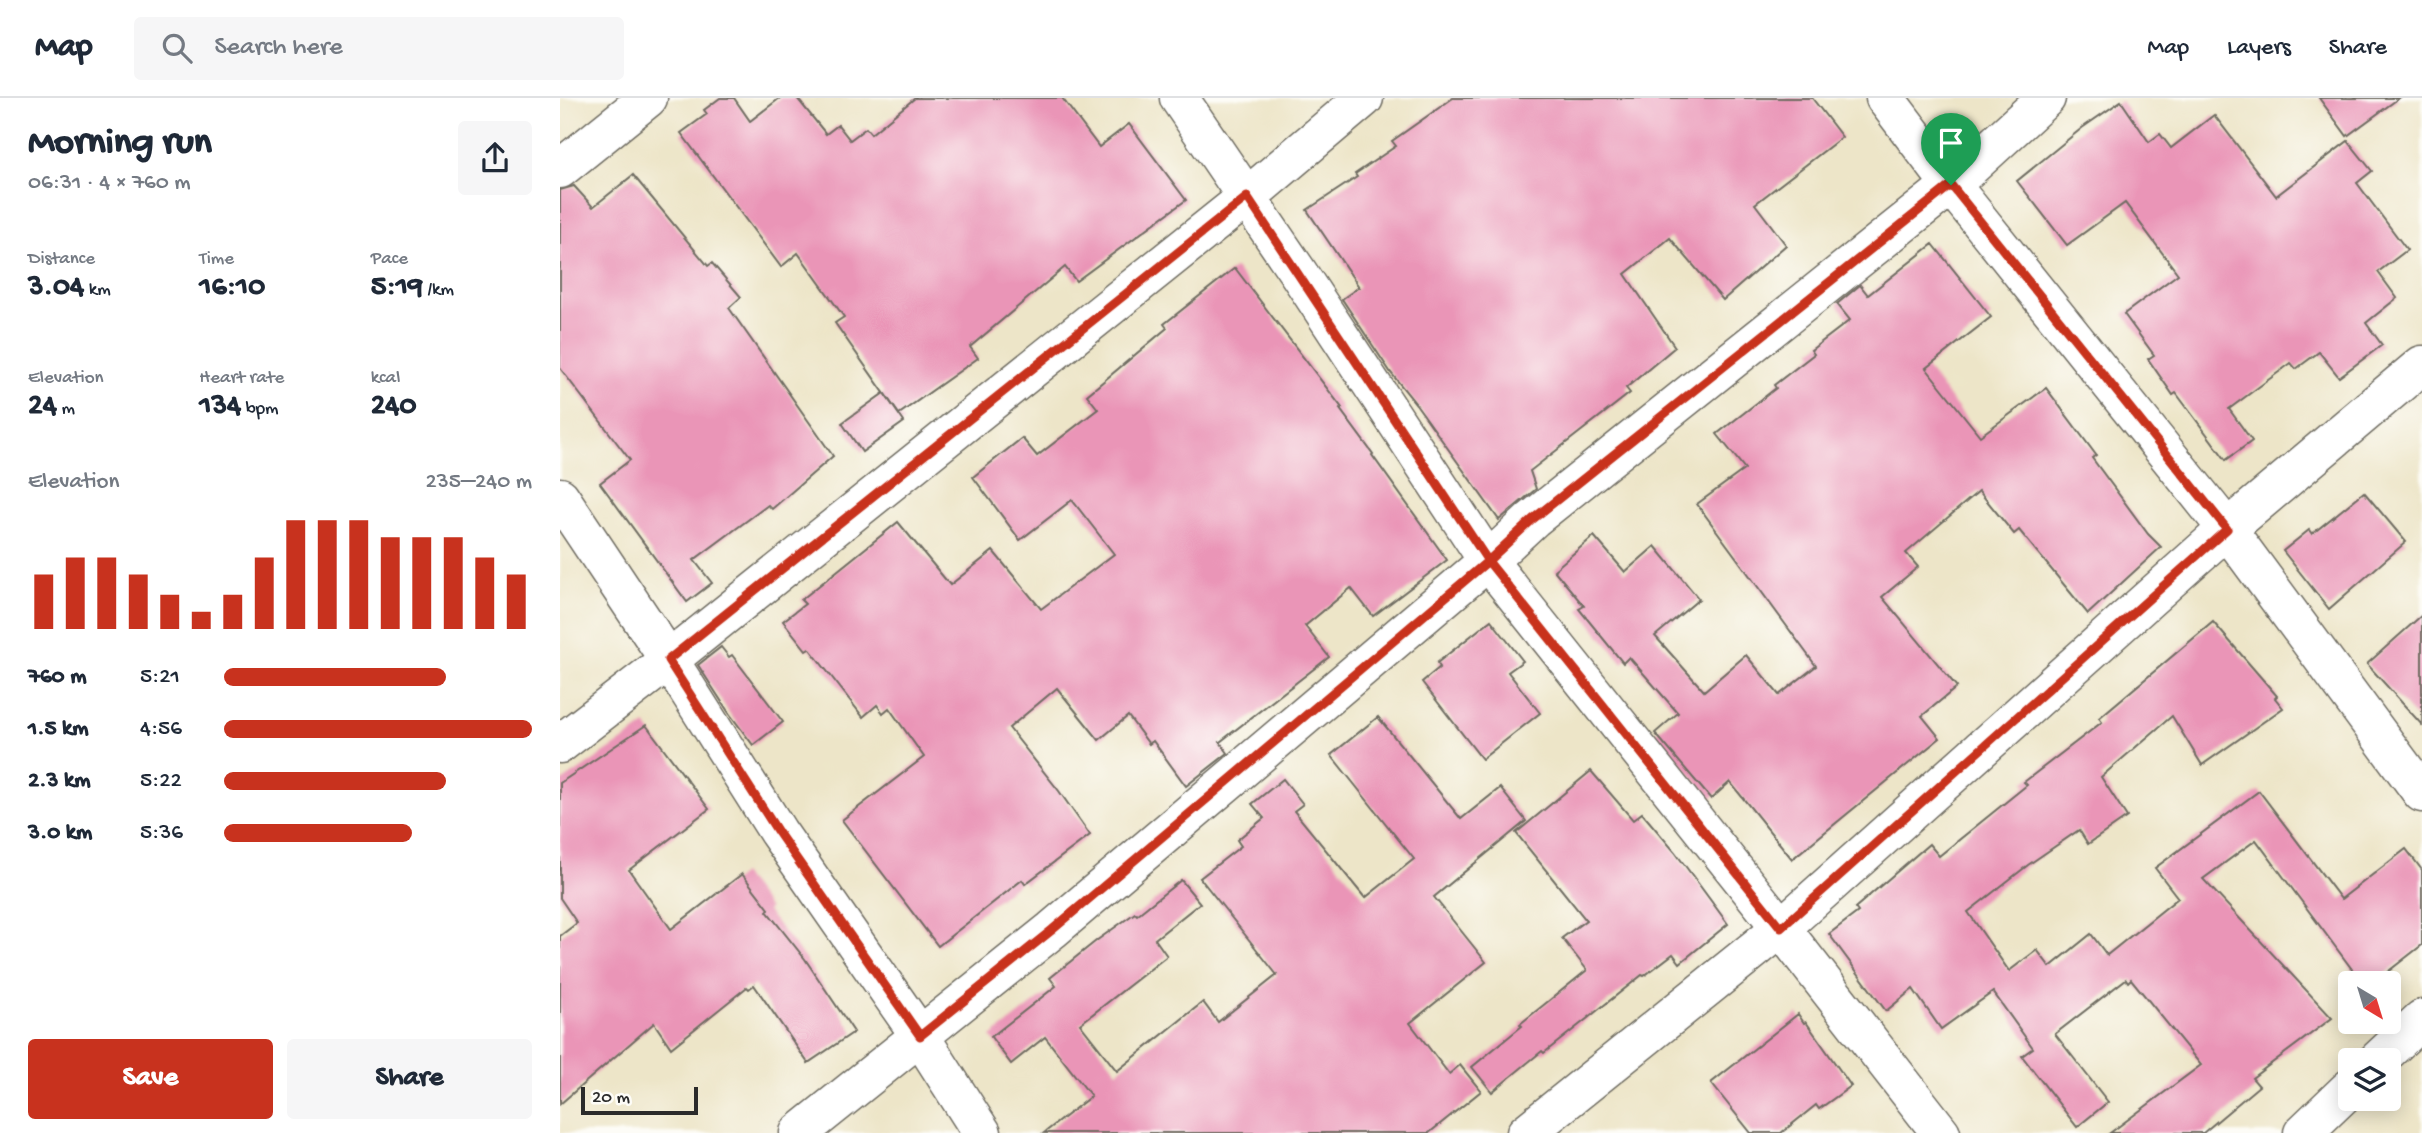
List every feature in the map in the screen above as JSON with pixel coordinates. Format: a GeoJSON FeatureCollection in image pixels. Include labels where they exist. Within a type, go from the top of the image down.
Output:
{"type":"FeatureCollection","features":[{"type":"Feature","properties":{"kind":"street"},"geometry":{"type":"LineString","coordinates":[[560,169],[648,98]]}},
{"type":"Feature","properties":{"kind":"street"},"geometry":{"type":"LineString","coordinates":[[1179,98],[1488,561],[1941,1133]]}},
{"type":"Feature","properties":{"kind":"street"},"geometry":{"type":"LineString","coordinates":[[560,744],[1247,197],[1364,98]]}},
{"type":"Feature","properties":{"kind":"street"},"geometry":{"type":"LineString","coordinates":[[1885,98],[1951,185],[2227,529],[2422,793]]}},
{"type":"Feature","properties":{"kind":"street"},"geometry":{"type":"LineString","coordinates":[[799,1133],[1062,921],[1488,561],[1533,519],[1951,185],[2046,98]]}},
{"type":"Feature","properties":{"kind":"street"},"geometry":{"type":"LineString","coordinates":[[1526,1133],[1781,928],[2227,529],[2422,365]]}},
{"type":"Feature","properties":{"kind":"street"},"geometry":{"type":"LineString","coordinates":[[560,498],[778,832],[920,1036],[982,1133]]}},
{"type":"Feature","properties":{"kind":"street"},"geometry":{"type":"LineString","coordinates":[[2391,1048],[2422,1018]]}},
{"type":"Feature","properties":{"kind":"street"},"geometry":{"type":"LineString","coordinates":[[2303,1133],[2338,1099]]}},
{"type":"Feature","properties":{"kind":"building"},"geometry":{"type":"Polygon","coordinates":[[[720,98],[734,98],[750,121],[780,98],[797,98],[826,134],[838,125],[850,140],[866,128],[871,134],[915,98],[1062,98],[1099,147],[1129,124],[1186,200],[1076,281],[1065,267],[970,347],[978,358],[899,414],[835,323],[844,317],[798,253],[781,267],[681,133],[707,114],[704,110],[720,98]]]}},
{"type":"Feature","properties":{"kind":"building"},"geometry":{"type":"Polygon","coordinates":[[[1453,98],[1812,98],[1842,137],[1755,204],[1786,245],[1723,300],[1670,238],[1625,274],[1675,347],[1626,388],[1630,393],[1530,471],[1536,489],[1499,520],[1391,373],[1342,299],[1359,287],[1307,210],[1357,177],[1355,174],[1396,146],[1392,141],[1453,98]]]}},
{"type":"Feature","properties":{"kind":"building"},"geometry":{"type":"Polygon","coordinates":[[[2319,98],[2399,98],[2347,136],[2319,98]]]}},
{"type":"Feature","properties":{"kind":"building"},"geometry":{"type":"Polygon","coordinates":[[[2121,101],[2149,142],[2160,134],[2171,148],[2214,115],[2276,196],[2348,141],[2372,171],[2357,183],[2407,250],[2378,272],[2397,298],[2366,323],[2382,345],[2339,377],[2319,352],[2296,369],[2291,363],[2229,409],[2252,441],[2226,460],[2176,393],[2173,395],[2148,359],[2154,355],[2124,314],[2178,274],[2125,203],[2067,245],[2017,181],[2082,128],[2121,101]]]}},
{"type":"Feature","properties":{"kind":"building"},"geometry":{"type":"Polygon","coordinates":[[[633,175],[708,266],[712,263],[741,297],[729,308],[833,456],[772,509],[768,505],[694,560],[712,583],[687,602],[600,483],[630,460],[560,368],[560,190],[574,186],[593,207],[633,175]]]}},
{"type":"Feature","properties":{"kind":"building"},"geometry":{"type":"Polygon","coordinates":[[[1933,244],[1991,317],[1926,368],[1980,436],[2046,388],[2096,455],[2092,458],[2148,534],[2161,547],[2088,614],[2019,530],[2014,534],[1979,491],[1906,553],[1918,567],[1882,597],[1957,687],[1922,716],[1940,738],[1792,859],[1730,782],[1711,799],[1655,733],[1678,713],[1629,657],[1623,663],[1579,609],[1584,606],[1554,570],[1594,536],[1625,572],[1655,546],[1699,599],[1655,636],[1704,691],[1746,655],[1779,695],[1816,666],[1697,504],[1745,469],[1717,434],[1776,388],[1774,385],[1814,354],[1811,350],[1850,320],[1837,304],[1860,285],[1868,295],[1933,244]]]}},
{"type":"Feature","properties":{"kind":"building"},"geometry":{"type":"Polygon","coordinates":[[[1235,268],[1342,408],[1340,409],[1447,560],[1373,616],[1351,588],[1305,626],[1329,657],[1220,742],[1228,753],[1186,786],[1153,741],[1149,744],[1128,716],[1099,740],[1057,688],[1009,728],[1090,835],[1025,884],[1022,880],[938,946],[842,820],[924,757],[889,708],[883,713],[877,705],[863,717],[809,648],[806,650],[783,621],[805,604],[801,600],[898,522],[950,585],[993,551],[1041,609],[1114,554],[1072,500],[1020,540],[973,477],[1022,438],[1037,456],[1098,409],[1087,395],[1167,328],[1164,324],[1235,268]]]}},
{"type":"Feature","properties":{"kind":"building"},"geometry":{"type":"Polygon","coordinates":[[[884,393],[904,422],[862,452],[842,423],[884,393]]]}},
{"type":"Feature","properties":{"kind":"building"},"geometry":{"type":"Polygon","coordinates":[[[2364,492],[2406,542],[2329,609],[2283,551],[2309,530],[2312,534],[2364,492]]]}},
{"type":"Feature","properties":{"kind":"building"},"geometry":{"type":"Polygon","coordinates":[[[2422,615],[2422,725],[2367,664],[2422,615]]]}},
{"type":"Feature","properties":{"kind":"building"},"geometry":{"type":"Polygon","coordinates":[[[1491,620],[1523,661],[1508,672],[1540,713],[1482,759],[1422,682],[1440,667],[1437,663],[1491,620]]]}},
{"type":"Feature","properties":{"kind":"building"},"geometry":{"type":"Polygon","coordinates":[[[2213,622],[2277,696],[2275,698],[2283,708],[2202,765],[2172,716],[2101,777],[2127,817],[2088,844],[2079,830],[2028,865],[1968,912],[2009,971],[2037,950],[2050,967],[2091,934],[2107,955],[2178,898],[2155,868],[2259,791],[2341,899],[2406,849],[2422,870],[2422,945],[2389,971],[2353,971],[2256,840],[2203,879],[2332,1018],[2252,1078],[2259,1086],[2203,1133],[2110,1133],[2201,1065],[2131,979],[2128,982],[2126,979],[2055,1034],[2108,1102],[2077,1127],[2022,1056],[2033,1048],[1993,992],[1941,1029],[1913,989],[1886,1011],[1829,934],[1858,912],[1855,908],[1929,844],[1939,856],[2027,785],[2024,782],[2102,722],[2099,718],[2213,622]]]}},
{"type":"Feature","properties":{"kind":"building"},"geometry":{"type":"Polygon","coordinates":[[[721,647],[729,657],[732,655],[783,722],[753,745],[698,665],[721,647]]]}},
{"type":"Feature","properties":{"kind":"building"},"geometry":{"type":"Polygon","coordinates":[[[1378,717],[1461,819],[1500,788],[1526,821],[1434,897],[1486,962],[1410,1023],[1449,1074],[1460,1065],[1481,1091],[1429,1133],[1044,1133],[1091,1096],[1045,1037],[1011,1064],[991,1037],[1056,986],[1050,978],[1181,880],[1200,903],[1155,939],[1167,956],[1080,1024],[1117,1071],[1203,1002],[1218,1022],[1277,975],[1200,878],[1241,846],[1237,840],[1264,818],[1252,804],[1283,779],[1303,804],[1294,811],[1365,898],[1414,859],[1331,755],[1378,717]]]}},
{"type":"Feature","properties":{"kind":"building"},"geometry":{"type":"Polygon","coordinates":[[[646,725],[709,809],[629,870],[671,929],[742,874],[805,959],[854,1032],[808,1063],[754,985],[749,989],[747,987],[671,1048],[654,1023],[560,1104],[560,936],[577,923],[560,898],[560,783],[646,725]]]}},
{"type":"Feature","properties":{"kind":"building"},"geometry":{"type":"Polygon","coordinates":[[[1591,771],[1633,820],[1642,813],[1675,852],[1728,924],[1680,963],[1673,954],[1642,975],[1492,1092],[1472,1067],[1587,970],[1562,938],[1586,920],[1516,833],[1591,771]]]}},
{"type":"Feature","properties":{"kind":"building"},"geometry":{"type":"Polygon","coordinates":[[[1798,1014],[1851,1086],[1819,1109],[1816,1105],[1781,1133],[1751,1133],[1711,1083],[1798,1014]]]}},
{"type":"Feature","properties":{"kind":"route"},"geometry":{"type":"LineString","coordinates":[[1951,185],[1533,519],[1488,561],[1247,197],[668,660],[778,832],[920,1036],[1052,930],[1488,561],[1781,928],[2227,529],[1951,185]]}}]}
